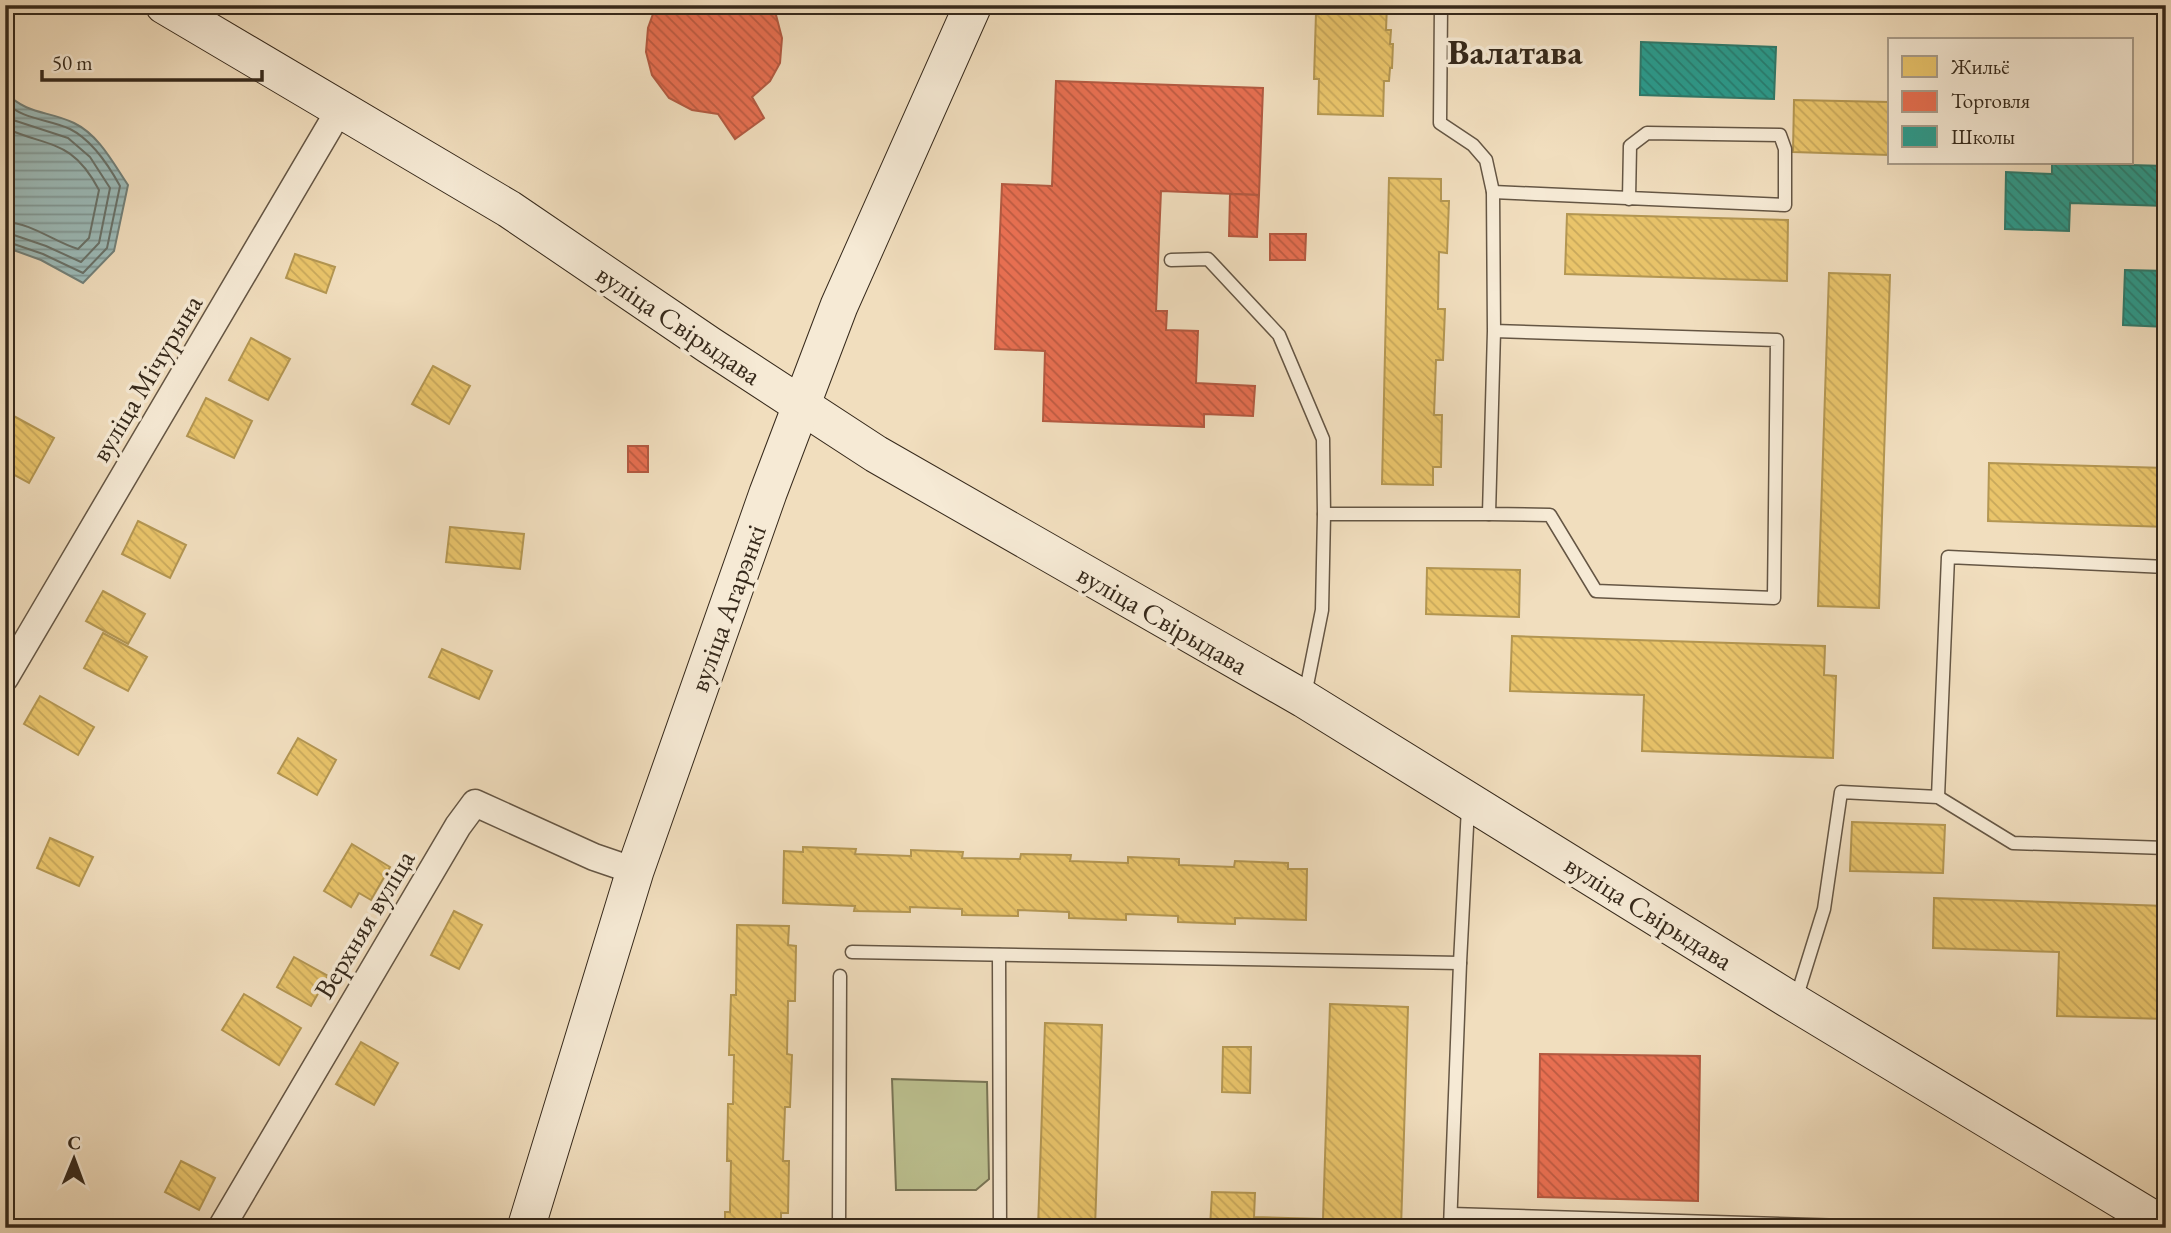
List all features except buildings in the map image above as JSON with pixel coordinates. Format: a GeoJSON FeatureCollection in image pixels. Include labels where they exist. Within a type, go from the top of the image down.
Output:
{"type":"FeatureCollection","features":[{"type":"Feature","properties":{"kind":"main road","name":"вуліца Свірыдава"},"geometry":{"type":"LineString","coordinates":[[164,5],[509,209],[876,454],[1304,699],[2147,1222]]}},
{"type":"Feature","properties":{"kind":"main road","name":"вуліца Агарэнкі"},"geometry":{"type":"LineString","coordinates":[[526,1228],[635,871],[711,650],[844,293],[973,5]]}},
{"type":"Feature","properties":{"kind":"street","name":"вуліца Мічурына"},"geometry":{"type":"LineString","coordinates":[[5,678],[340,109]]}},
{"type":"Feature","properties":{"kind":"street","name":"Верхняя вуліца"},"geometry":{"type":"LineString","coordinates":[[221,1228],[458,826],[475,803],[594,857],[635,871]]}},
{"type":"Feature","properties":{"kind":"lane"},"geometry":{"type":"LineString","coordinates":[[1441,5],[1440,123],[1473,145],[1486,160],[1493,192],[1494,331],[1489,514]]}},
{"type":"Feature","properties":{"kind":"lane"},"geometry":{"type":"LineString","coordinates":[[1493,192],[1629,199],[1785,205],[1785,149],[1780,135],[1647,133],[1630,146],[1629,199]]}},
{"type":"Feature","properties":{"kind":"lane"},"geometry":{"type":"LineString","coordinates":[[1171,261],[1208,259],[1279,335],[1323,439],[1322,610],[1304,699]]}},
{"type":"Feature","properties":{"kind":"lane"},"geometry":{"type":"LineString","coordinates":[[1324,514],[1550,515],[1596,591],[1774,598],[1777,340],[1494,331]]}},
{"type":"Feature","properties":{"kind":"lane"},"geometry":{"type":"LineString","coordinates":[[1938,797],[1948,557],[2166,567]]}},
{"type":"Feature","properties":{"kind":"lane"},"geometry":{"type":"LineString","coordinates":[[1795,1003],[1824,909],[1841,792],[1938,797],[2013,843],[2166,848]]}},
{"type":"Feature","properties":{"kind":"lane"},"geometry":{"type":"LineString","coordinates":[[1451,1228],[1468,800]]}},
{"type":"Feature","properties":{"kind":"lane"},"geometry":{"type":"LineString","coordinates":[[852,952],[1460,962]]}},
{"type":"Feature","properties":{"kind":"lane"},"geometry":{"type":"LineString","coordinates":[[999,956],[1000,1228]]}},
{"type":"Feature","properties":{"kind":"lane"},"geometry":{"type":"LineString","coordinates":[[839,1228],[840,976]]}},
{"type":"Feature","properties":{"kind":"lane"},"geometry":{"type":"LineString","coordinates":[[1451,1214],[1913,1228]]}},
{"type":"Feature","properties":{"kind":"green space"},"geometry":{"type":"Polygon","coordinates":[[[892,1079],[987,1082],[989,1179],[976,1190],[896,1190],[892,1079]]]}},
{"type":"Feature","properties":{"kind":"water"},"geometry":{"type":"Polygon","coordinates":[[[5,92],[22,105],[83,128],[105,150],[128,185],[114,251],[83,283],[41,260],[5,247],[5,92]]]}},
{"type":"Feature","properties":{"kind":"district","name":"Валатава"},"geometry":{"type":"Point","coordinates":[1515,52]}}]}
